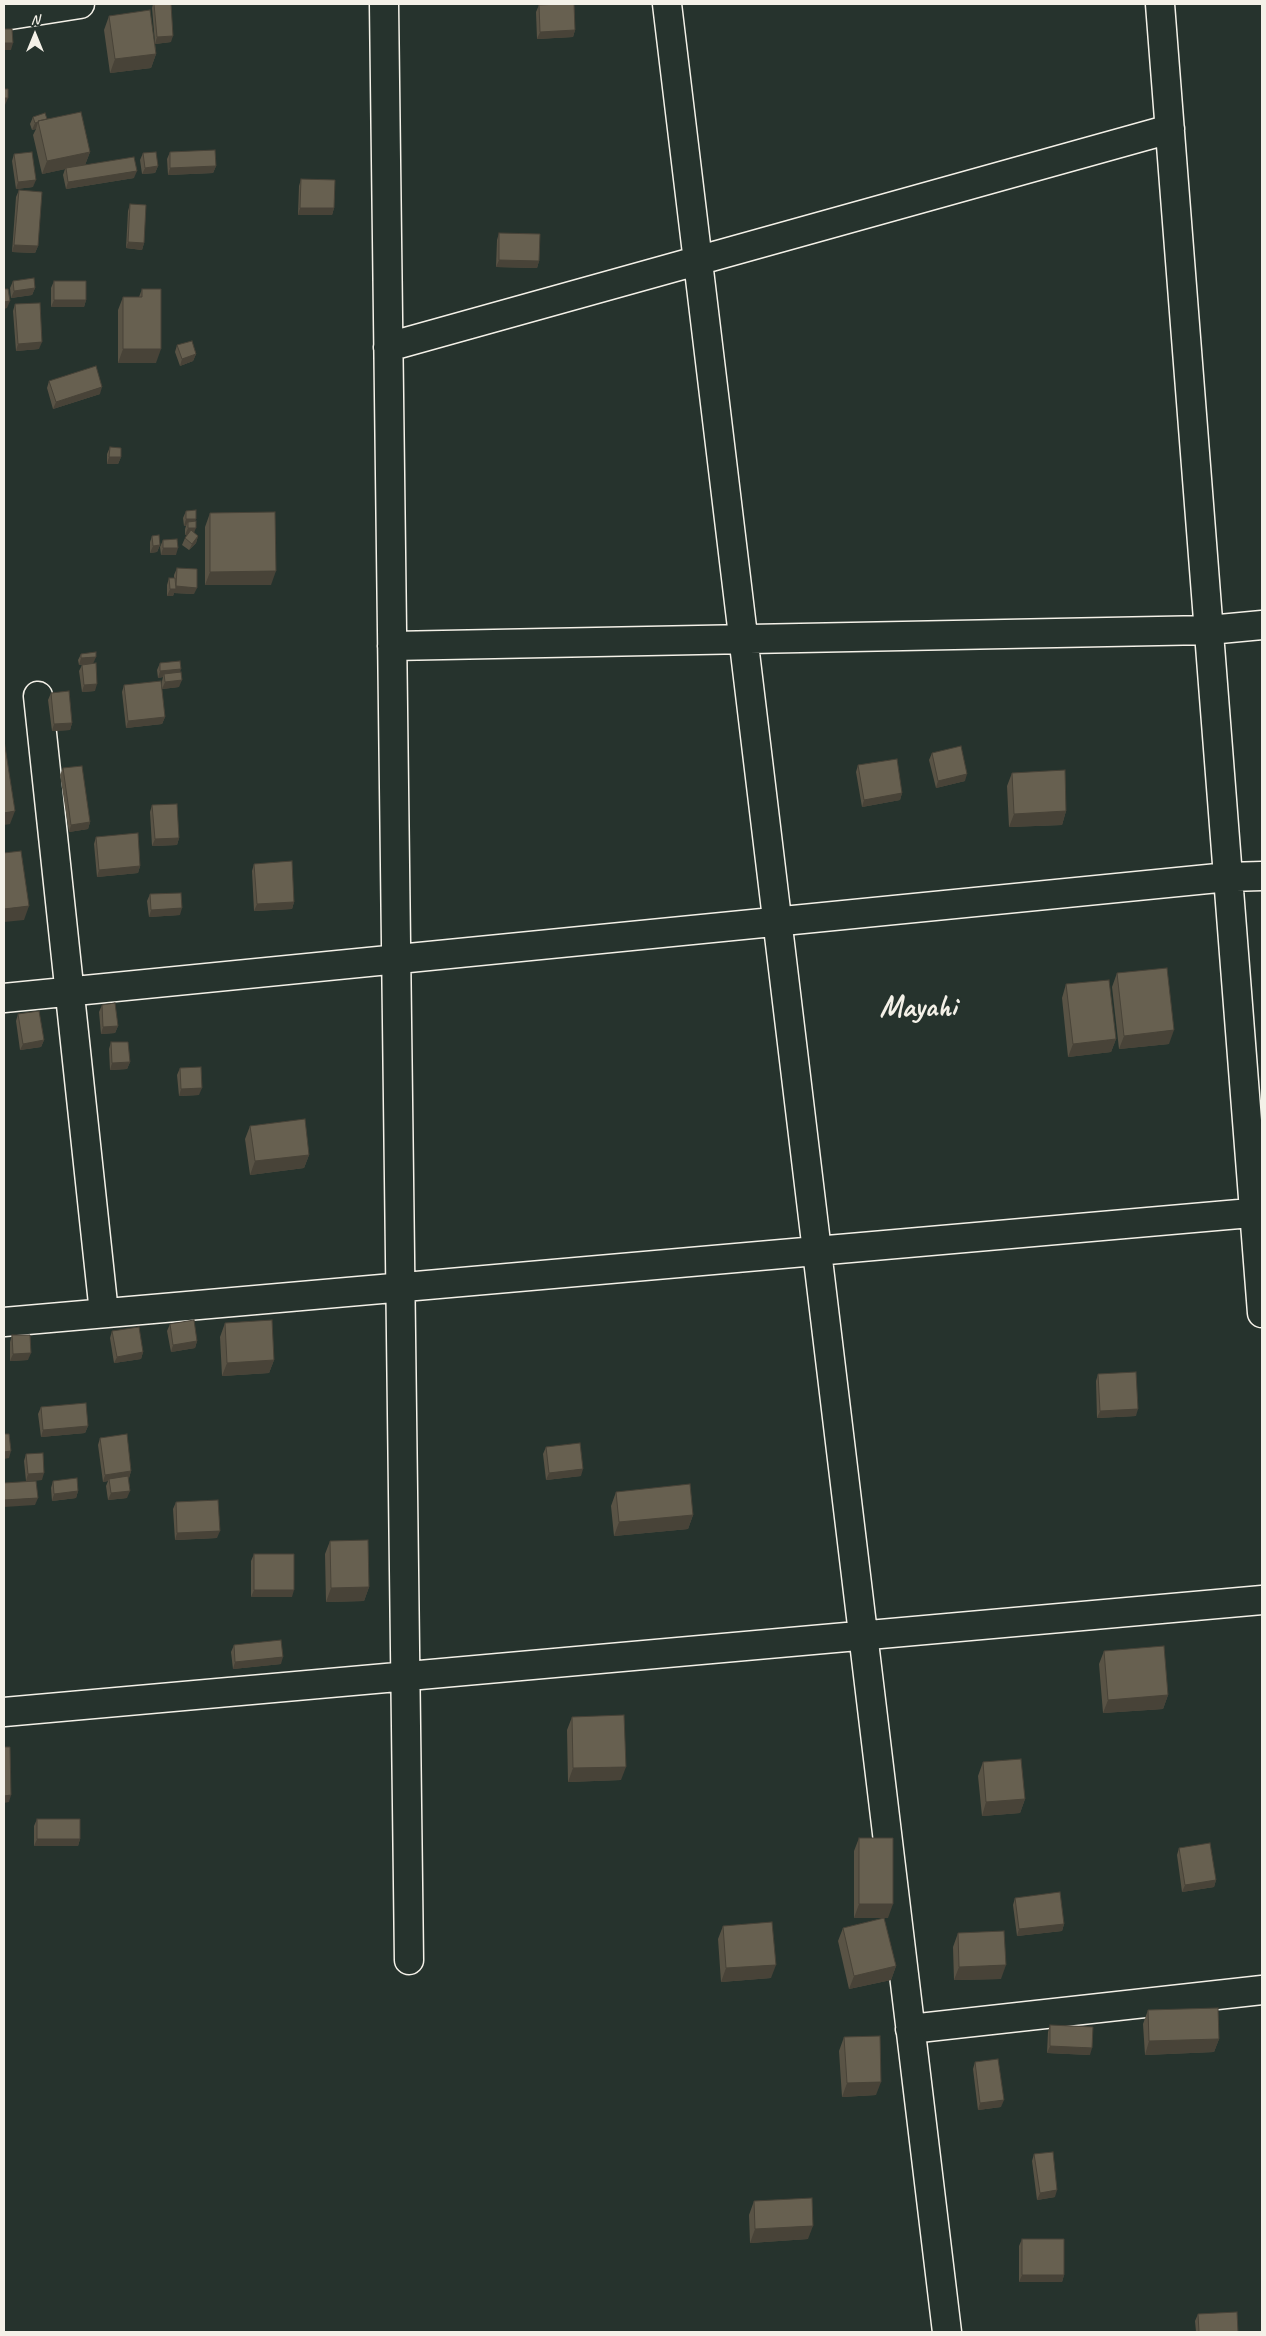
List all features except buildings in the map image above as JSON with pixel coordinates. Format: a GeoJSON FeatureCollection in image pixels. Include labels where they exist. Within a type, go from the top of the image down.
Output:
{"type":"FeatureCollection","features":[{"type":"Feature","properties":{"kind":"street"},"geometry":{"type":"LineString","coordinates":[[4,16],[80,4]]}},
{"type":"Feature","properties":{"kind":"street"},"geometry":{"type":"LineString","coordinates":[[384,4],[409,1960]]}},
{"type":"Feature","properties":{"kind":"street"},"geometry":{"type":"LineString","coordinates":[[667,4],[947,2332]]}},
{"type":"Feature","properties":{"kind":"street"},"geometry":{"type":"LineString","coordinates":[[1160,4],[1228,878],[1258,1213],[1262,1313]]}},
{"type":"Feature","properties":{"kind":"street"},"geometry":{"type":"LineString","coordinates":[[388,348],[1170,129]]}},
{"type":"Feature","properties":{"kind":"street"},"geometry":{"type":"LineString","coordinates":[[392,646],[1209,630],[1262,625]]}},
{"type":"Feature","properties":{"kind":"street"},"geometry":{"type":"LineString","coordinates":[[38,696],[104,1313]]}},
{"type":"Feature","properties":{"kind":"street"},"geometry":{"type":"LineString","coordinates":[[4,998],[1262,876]]}},
{"type":"Feature","properties":{"kind":"street"},"geometry":{"type":"LineString","coordinates":[[4,1322],[1258,1213]]}},
{"type":"Feature","properties":{"kind":"street"},"geometry":{"type":"LineString","coordinates":[[4,1712],[1262,1600]]}},
{"type":"Feature","properties":{"kind":"street"},"geometry":{"type":"LineString","coordinates":[[910,2029],[1262,1990]]}},
{"type":"Feature","properties":{"kind":"district","name":"Mayahi"},"geometry":{"type":"Point","coordinates":[918,1008]}}]}
